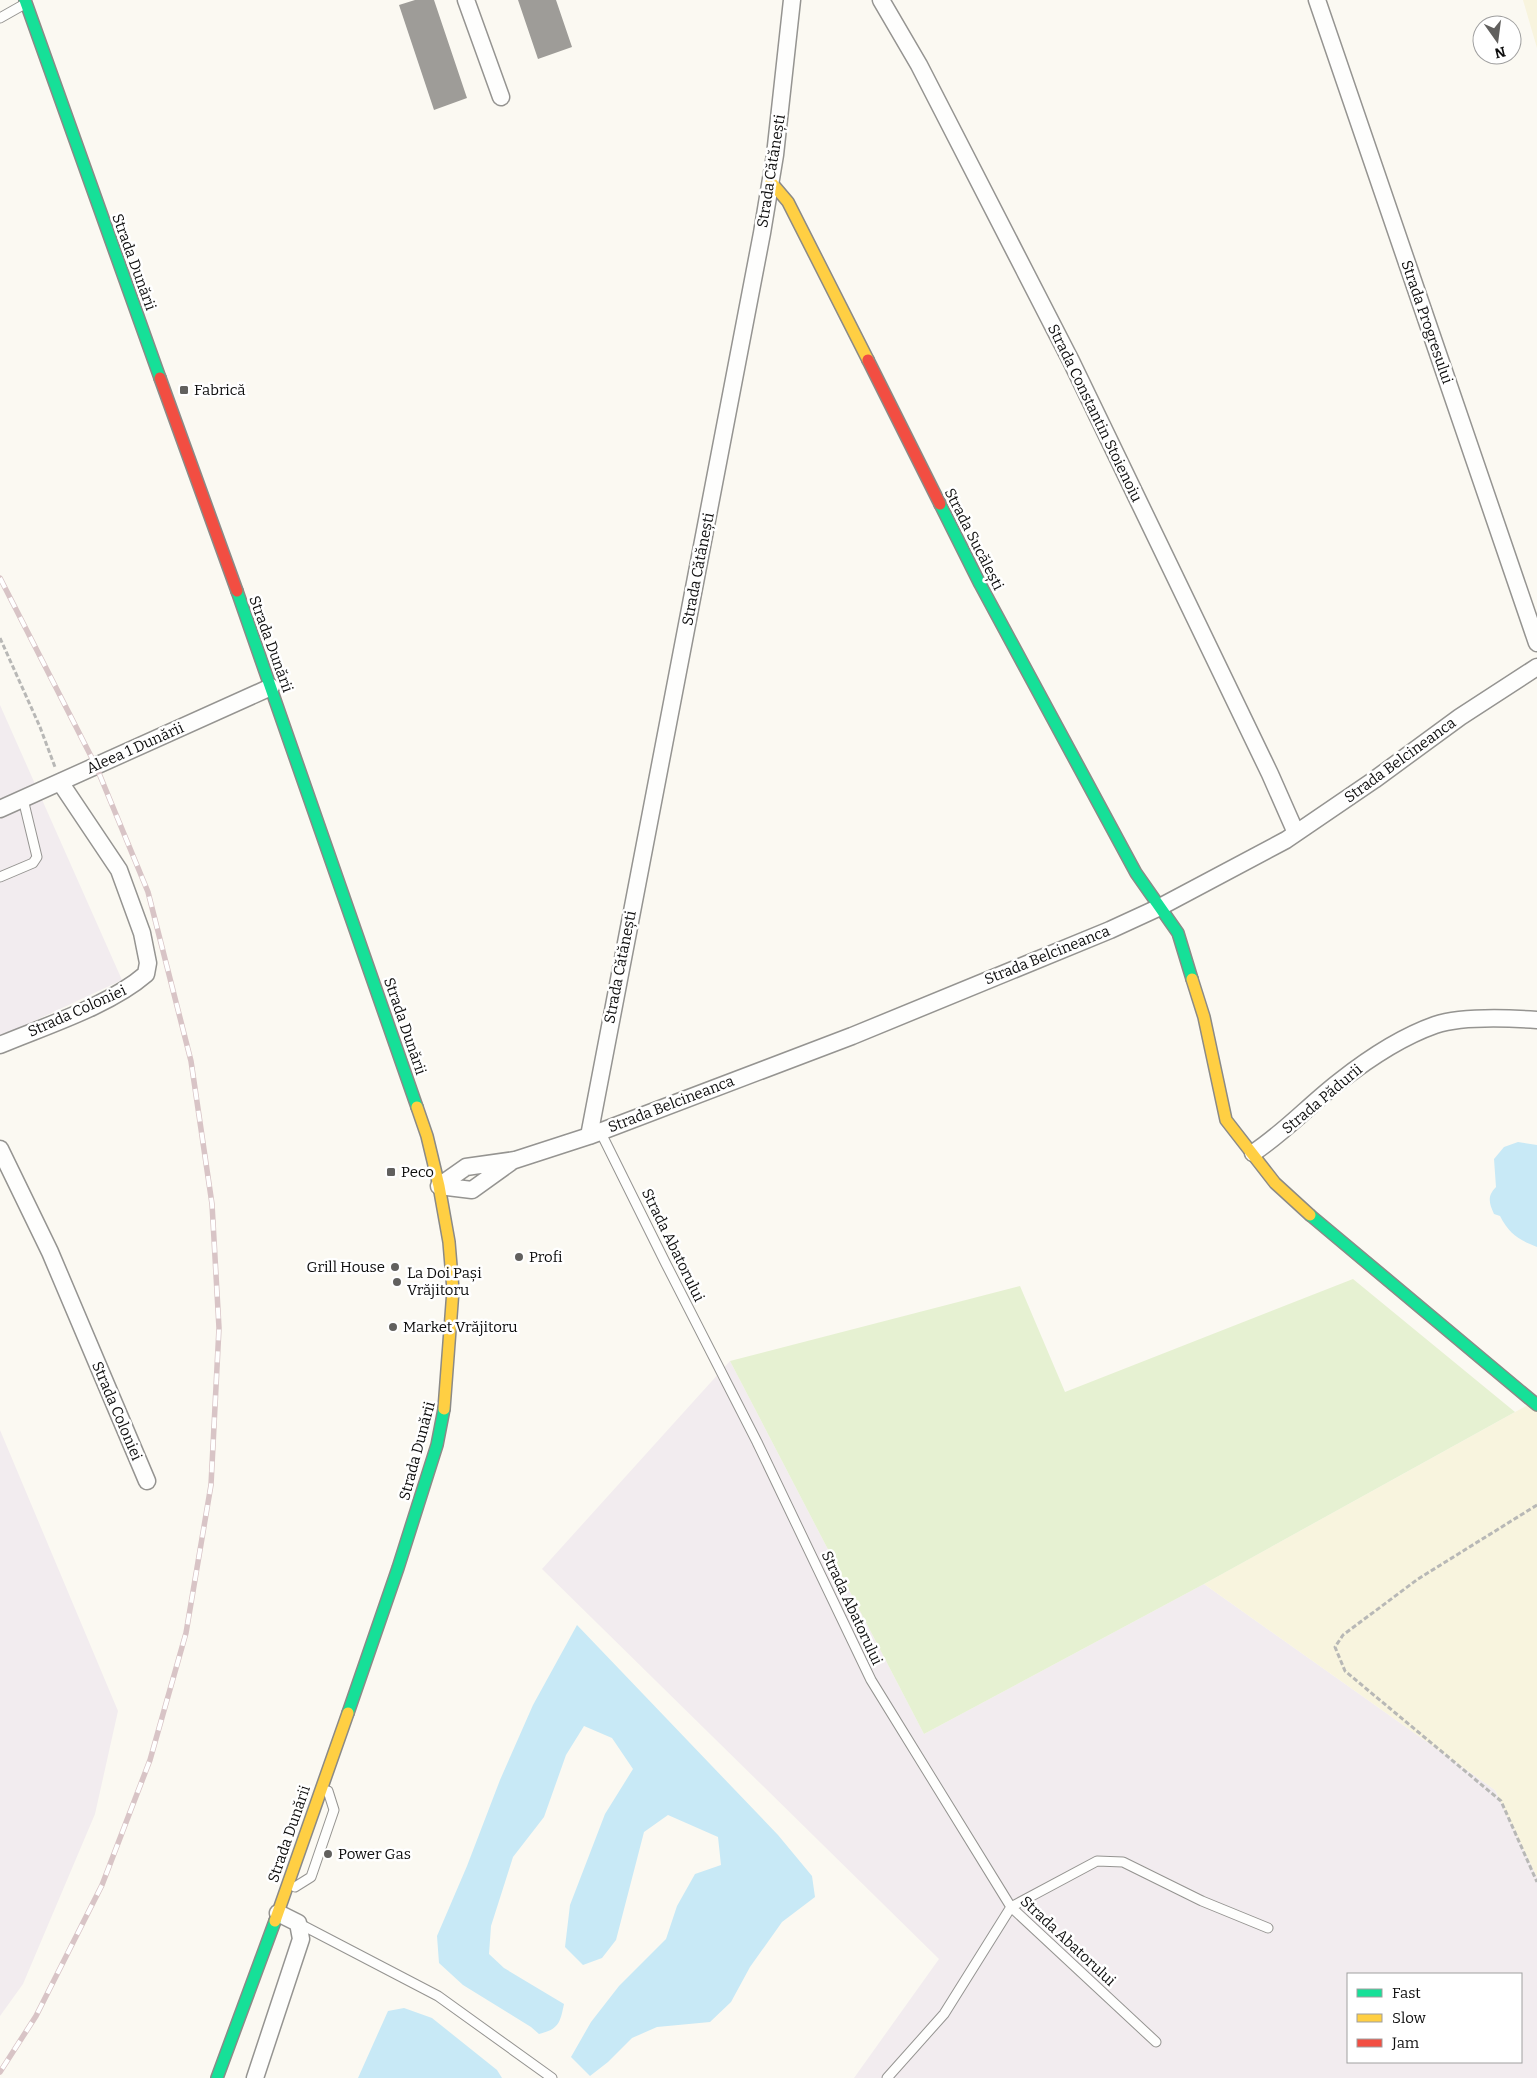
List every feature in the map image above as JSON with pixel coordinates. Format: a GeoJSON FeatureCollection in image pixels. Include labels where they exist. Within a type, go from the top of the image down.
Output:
{"type":"FeatureCollection","features":[{"type":"Feature","properties":{"kind":"main road","name":"Strada Dunării"},"geometry":{"type":"LineString","coordinates":[[25,2],[271,687],[427,1136],[439,1186],[449,1242],[452,1290],[451,1339],[446,1398],[437,1445],[420,1503],[325,1778],[234,2037],[217,2078]]}},
{"type":"Feature","properties":{"kind":"main road","name":"Strada Sucălești"},"geometry":{"type":"LineString","coordinates":[[771,182],[788,202],[985,593],[1136,873],[1178,933],[1185,950],[1204,1017],[1226,1120],[1275,1184],[1288,1196],[1537,1404]]}},
{"type":"Feature","properties":{"kind":"street"},"geometry":{"type":"LineString","coordinates":[[466,0],[500,97]]}},
{"type":"Feature","properties":{"kind":"street","name":"Strada Cătănești"},"geometry":{"type":"LineString","coordinates":[[595,1134],[771,182],[792,0]]}},
{"type":"Feature","properties":{"kind":"street","name":"Strada Constantin Stoienoiu"},"geometry":{"type":"LineString","coordinates":[[881,0],[920,65],[1071,361],[1270,774],[1296,833]]}},
{"type":"Feature","properties":{"kind":"street","name":"Strada Progresului"},"geometry":{"type":"LineString","coordinates":[[1317,0],[1537,643]]}},
{"type":"Feature","properties":{"kind":"street","name":"Strada Belcineanca"},"geometry":{"type":"LineString","coordinates":[[439,1186],[466,1167],[515,1160],[595,1134],[852,1036],[1110,930],[1160,907],[1296,833],[1374,780],[1460,717],[1537,667]]}},
{"type":"Feature","properties":{"kind":"street","name":"Aleea 1 Dunării"},"geometry":{"type":"LineString","coordinates":[[0,809],[271,687]]}},
{"type":"Feature","properties":{"kind":"street","name":"Strada Coloniei"},"geometry":{"type":"LineString","coordinates":[[0,1045],[86,1009],[134,985],[146,974],[148,963],[142,932],[119,870],[60,782]]}},
{"type":"Feature","properties":{"kind":"street","name":"Strada Pădurii"},"geometry":{"type":"LineString","coordinates":[[1253,1153],[1277,1137],[1340,1081],[1392,1046],[1427,1029],[1436,1025],[1480,1018],[1537,1020]]}},
{"type":"Feature","properties":{"kind":"street","name":"Strada Coloniei"},"geometry":{"type":"LineString","coordinates":[[0,1149],[50,1252],[148,1482]]}},
{"type":"Feature","properties":{"kind":"street","name":"Strada Belcineanca"},"geometry":{"type":"LineString","coordinates":[[439,1186],[472,1190],[515,1160]]}},
{"type":"Feature","properties":{"kind":"street"},"geometry":{"type":"LineString","coordinates":[[255,2078],[301,1939],[298,1923],[278,1913]]}},
{"type":"Feature","properties":{"kind":"lane"},"geometry":{"type":"LineString","coordinates":[[0,18],[25,2]]}},
{"type":"Feature","properties":{"kind":"lane"},"geometry":{"type":"LineString","coordinates":[[0,877],[32,863],[37,857],[22,799]]}},
{"type":"Feature","properties":{"kind":"lane","name":"Strada Abatorului"},"geometry":{"type":"LineString","coordinates":[[595,1134],[665,1262],[757,1442],[871,1680],[1010,1907],[1156,2042]]}},
{"type":"Feature","properties":{"kind":"lane"},"geometry":{"type":"LineString","coordinates":[[284,1894],[311,1877],[334,1810],[325,1778]]}},
{"type":"Feature","properties":{"kind":"lane"},"geometry":{"type":"LineString","coordinates":[[887,2078],[944,2014],[1010,1907],[1097,1861],[1123,1862],[1202,1901],[1268,1928]]}},
{"type":"Feature","properties":{"kind":"lane"},"geometry":{"type":"LineString","coordinates":[[298,1923],[355,1951],[438,1996],[552,2078]]}},
{"type":"Feature","properties":{"kind":"path"},"geometry":{"type":"LineString","coordinates":[[0,638],[40,727],[60,782]]}},
{"type":"Feature","properties":{"kind":"path"},"geometry":{"type":"LineString","coordinates":[[1537,1505],[1418,1579],[1343,1635],[1335,1647],[1345,1671],[1501,1801],[1537,1882]]}},
{"type":"Feature","properties":{"kind":"shaded area"},"geometry":{"type":"Polygon","coordinates":[[[1523,0],[1537,0],[1537,48],[1523,0]]]}},
{"type":"Feature","properties":{"kind":"shaded area"},"geometry":{"type":"Polygon","coordinates":[[[0,705],[122,980],[0,1037],[0,705]]]}},
{"type":"Feature","properties":{"kind":"shaded area"},"geometry":{"type":"Polygon","coordinates":[[[730,1361],[924,1734],[1204,1584],[1495,1790],[1537,1877],[1537,2078],[854,2078],[939,1959],[542,1569],[730,1361]]]}},
{"type":"Feature","properties":{"kind":"shaded area"},"geometry":{"type":"Polygon","coordinates":[[[1537,1400],[1537,1877],[1495,1790],[1204,1584],[1537,1400]]]}},
{"type":"Feature","properties":{"kind":"shaded area"},"geometry":{"type":"Polygon","coordinates":[[[0,1430],[118,1711],[95,1814],[23,1984],[0,2016],[0,1430]]]}},
{"type":"Feature","properties":{"kind":"green space"},"geometry":{"type":"Polygon","coordinates":[[[1353,1279],[1515,1412],[1204,1584],[924,1734],[730,1361],[1020,1286],[1065,1392],[1353,1279]]]}},
{"type":"Feature","properties":{"kind":"water"},"geometry":{"type":"Polygon","coordinates":[[[1518,1142],[1537,1145],[1537,1247],[1520,1239],[1511,1232],[1500,1216],[1494,1214],[1490,1203],[1491,1193],[1496,1187],[1494,1159],[1504,1147],[1518,1142]]]}},
{"type":"Feature","properties":{"kind":"water"},"geometry":{"type":"Polygon","coordinates":[[[577,1625],[778,1835],[812,1876],[815,1897],[782,1922],[750,1967],[731,2002],[710,2022],[657,2027],[632,2038],[608,2062],[590,2076],[571,2057],[591,2022],[619,1986],[666,1939],[677,1906],[695,1874],[721,1865],[718,1837],[668,1815],[644,1832],[616,1940],[602,1958],[583,1965],[565,1947],[570,1905],[605,1814],[633,1769],[612,1738],[584,1726],[566,1755],[544,1817],[513,1857],[491,1926],[489,1954],[504,1968],[564,2004],[558,2024],[551,2030],[539,2034],[531,2027],[463,1985],[439,1963],[437,1936],[467,1866],[500,1780],[533,1705],[577,1625]]]}},
{"type":"Feature","properties":{"kind":"water"},"geometry":{"type":"Polygon","coordinates":[[[404,2008],[432,2018],[497,2070],[502,2078],[358,2078],[388,2011],[404,2008]]]}},
{"type":"Feature","properties":{"kind":"building"},"geometry":{"type":"Polygon","coordinates":[[[415,0],[434,0],[467,98],[434,110],[399,5],[415,0]]]}},
{"type":"Feature","properties":{"kind":"building"},"geometry":{"type":"Polygon","coordinates":[[[518,0],[556,0],[572,47],[538,59],[518,0]]]}},
{"type":"Feature","properties":{"kind":"railway"},"geometry":{"type":"LineString","coordinates":[[0,578],[96,766],[148,892],[191,1061],[212,1204],[219,1328],[211,1485],[186,1633],[150,1760],[102,1885],[36,2016],[0,2072]]}},
{"type":"Feature","properties":{"kind":"traffic: fast"},"geometry":{"type":"LineString","coordinates":[[25,0],[160,378]]}},
{"type":"Feature","properties":{"kind":"traffic: fast"},"geometry":{"type":"LineString","coordinates":[[940,504],[980,584],[1136,873],[1178,933],[1192,979]]}},
{"type":"Feature","properties":{"kind":"traffic: fast"},"geometry":{"type":"LineString","coordinates":[[237,591],[417,1107]]}},
{"type":"Feature","properties":{"kind":"traffic: fast"},"geometry":{"type":"LineString","coordinates":[[1310,1215],[1537,1405]]}},
{"type":"Feature","properties":{"kind":"traffic: fast"},"geometry":{"type":"LineString","coordinates":[[348,1713],[398,1568],[437,1445],[444,1409]]}},
{"type":"Feature","properties":{"kind":"traffic: fast"},"geometry":{"type":"LineString","coordinates":[[217,2078],[275,1921]]}},
{"type":"Feature","properties":{"kind":"traffic: slow"},"geometry":{"type":"LineString","coordinates":[[771,182],[788,202],[868,360]]}},
{"type":"Feature","properties":{"kind":"traffic: slow"},"geometry":{"type":"LineString","coordinates":[[1192,979],[1204,1017],[1226,1120],[1275,1183],[1310,1215]]}},
{"type":"Feature","properties":{"kind":"traffic: slow"},"geometry":{"type":"LineString","coordinates":[[417,1107],[427,1136],[439,1186],[449,1242],[453,1290],[444,1409]]}},
{"type":"Feature","properties":{"kind":"traffic: slow"},"geometry":{"type":"LineString","coordinates":[[275,1921],[348,1713]]}},
{"type":"Feature","properties":{"kind":"traffic: jam"},"geometry":{"type":"LineString","coordinates":[[868,360],[940,504]]}},
{"type":"Feature","properties":{"kind":"traffic: jam"},"geometry":{"type":"LineString","coordinates":[[160,378],[237,591]]}},
{"type":"Feature","properties":{"kind":"place","name":"Fabrică"},"geometry":{"type":"Point","coordinates":[184,390]}},
{"type":"Feature","properties":{"kind":"place","name":"Peco"},"geometry":{"type":"Point","coordinates":[391,1172]}},
{"type":"Feature","properties":{"kind":"place","name":"Profi"},"geometry":{"type":"Point","coordinates":[519,1257]}},
{"type":"Feature","properties":{"kind":"place","name":"Grill House"},"geometry":{"type":"Point","coordinates":[395,1267]}},
{"type":"Feature","properties":{"kind":"place","name":"La Doi Pași Vrăjitoru"},"geometry":{"type":"Point","coordinates":[397,1282]}},
{"type":"Feature","properties":{"kind":"place","name":"Market Vrăjitoru"},"geometry":{"type":"Point","coordinates":[393,1327]}},
{"type":"Feature","properties":{"kind":"place","name":"Power Gas"},"geometry":{"type":"Point","coordinates":[328,1854]}}]}
